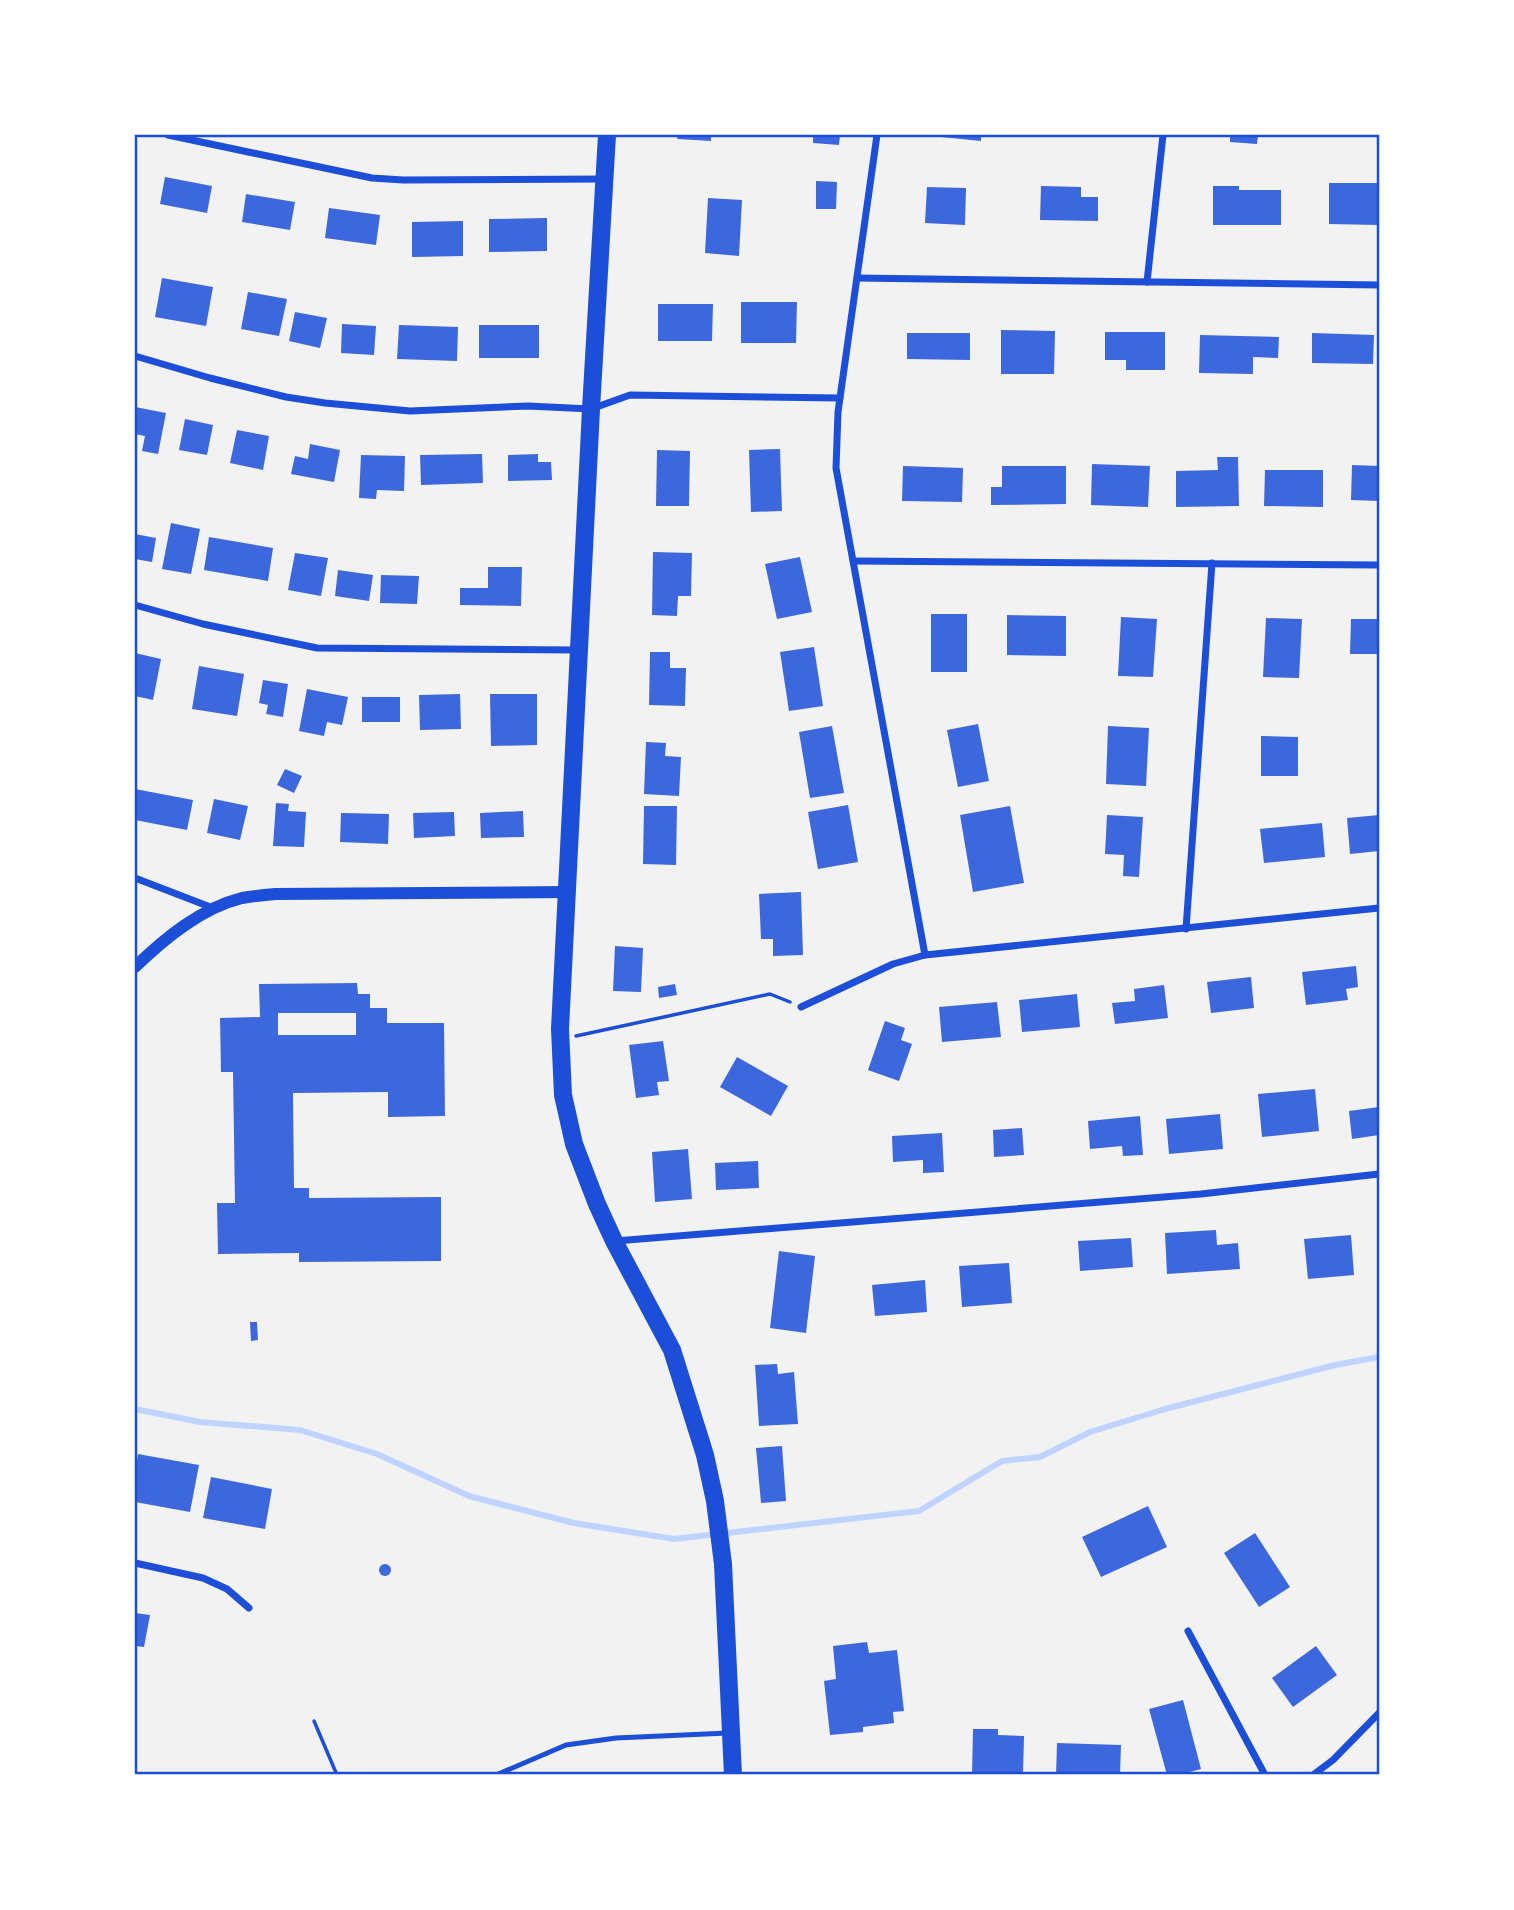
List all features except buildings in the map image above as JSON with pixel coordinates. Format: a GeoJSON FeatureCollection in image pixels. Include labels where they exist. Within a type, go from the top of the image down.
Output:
{"type":"FeatureCollection","features":[{"type":"Feature","properties":{"kind":"main road"},"geometry":{"type":"LineString","coordinates":[[607,135],[578,650],[561,1039],[562,1086],[569,1125],[597,1204],[672,1350],[705,1455],[719,1530],[727,1611],[733,1775]]}},
{"type":"Feature","properties":{"kind":"street"},"geometry":{"type":"LineString","coordinates":[[168,135],[372,178],[604,179]]}},
{"type":"Feature","properties":{"kind":"street"},"geometry":{"type":"LineString","coordinates":[[877,135],[841,398],[836,468],[925,955]]}},
{"type":"Feature","properties":{"kind":"street"},"geometry":{"type":"LineString","coordinates":[[1147,282],[1163,135]]}},
{"type":"Feature","properties":{"kind":"street"},"geometry":{"type":"LineString","coordinates":[[857,278],[1379,285]]}},
{"type":"Feature","properties":{"kind":"street"},"geometry":{"type":"LineString","coordinates":[[135,356],[286,397],[410,411],[528,406],[591,409],[630,395],[841,398]]}},
{"type":"Feature","properties":{"kind":"street"},"geometry":{"type":"LineString","coordinates":[[853,561],[1379,565]]}},
{"type":"Feature","properties":{"kind":"street"},"geometry":{"type":"LineString","coordinates":[[1186,929],[1212,563]]}},
{"type":"Feature","properties":{"kind":"street"},"geometry":{"type":"LineString","coordinates":[[135,605],[203,624],[317,648],[578,650]]}},
{"type":"Feature","properties":{"kind":"street"},"geometry":{"type":"LineString","coordinates":[[135,878],[214,908]]}},
{"type":"Feature","properties":{"kind":"street"},"geometry":{"type":"LineString","coordinates":[[135,967],[159,944],[214,908],[242,898],[275,894],[567,892]]}},
{"type":"Feature","properties":{"kind":"street"},"geometry":{"type":"LineString","coordinates":[[801,1007],[893,964],[925,955],[1379,908]]}},
{"type":"Feature","properties":{"kind":"street"},"geometry":{"type":"LineString","coordinates":[[614,1241],[1187,1195],[1379,1174]]}},
{"type":"Feature","properties":{"kind":"street"},"geometry":{"type":"LineString","coordinates":[[135,1563],[203,1578],[227,1589],[249,1608]]}},
{"type":"Feature","properties":{"kind":"street"},"geometry":{"type":"LineString","coordinates":[[1188,1631],[1265,1775]]}},
{"type":"Feature","properties":{"kind":"street"},"geometry":{"type":"LineString","coordinates":[[1313,1775],[1379,1713]]}},
{"type":"Feature","properties":{"kind":"lane"},"geometry":{"type":"LineString","coordinates":[[496,1775],[566,1745],[616,1738],[731,1733]]}},
{"type":"Feature","properties":{"kind":"path"},"geometry":{"type":"LineString","coordinates":[[561,1039],[770,995],[801,1007]]}},
{"type":"Feature","properties":{"kind":"path"},"geometry":{"type":"LineString","coordinates":[[314,1721],[337,1775]]}},
{"type":"Feature","properties":{"kind":"waterway"},"geometry":{"type":"LineString","coordinates":[[135,1409],[200,1422],[300,1430],[377,1454],[469,1496],[574,1523],[674,1539],[919,1511],[1002,1461],[1040,1457],[1090,1432],[1165,1409],[1335,1365],[1379,1357]]}}]}
